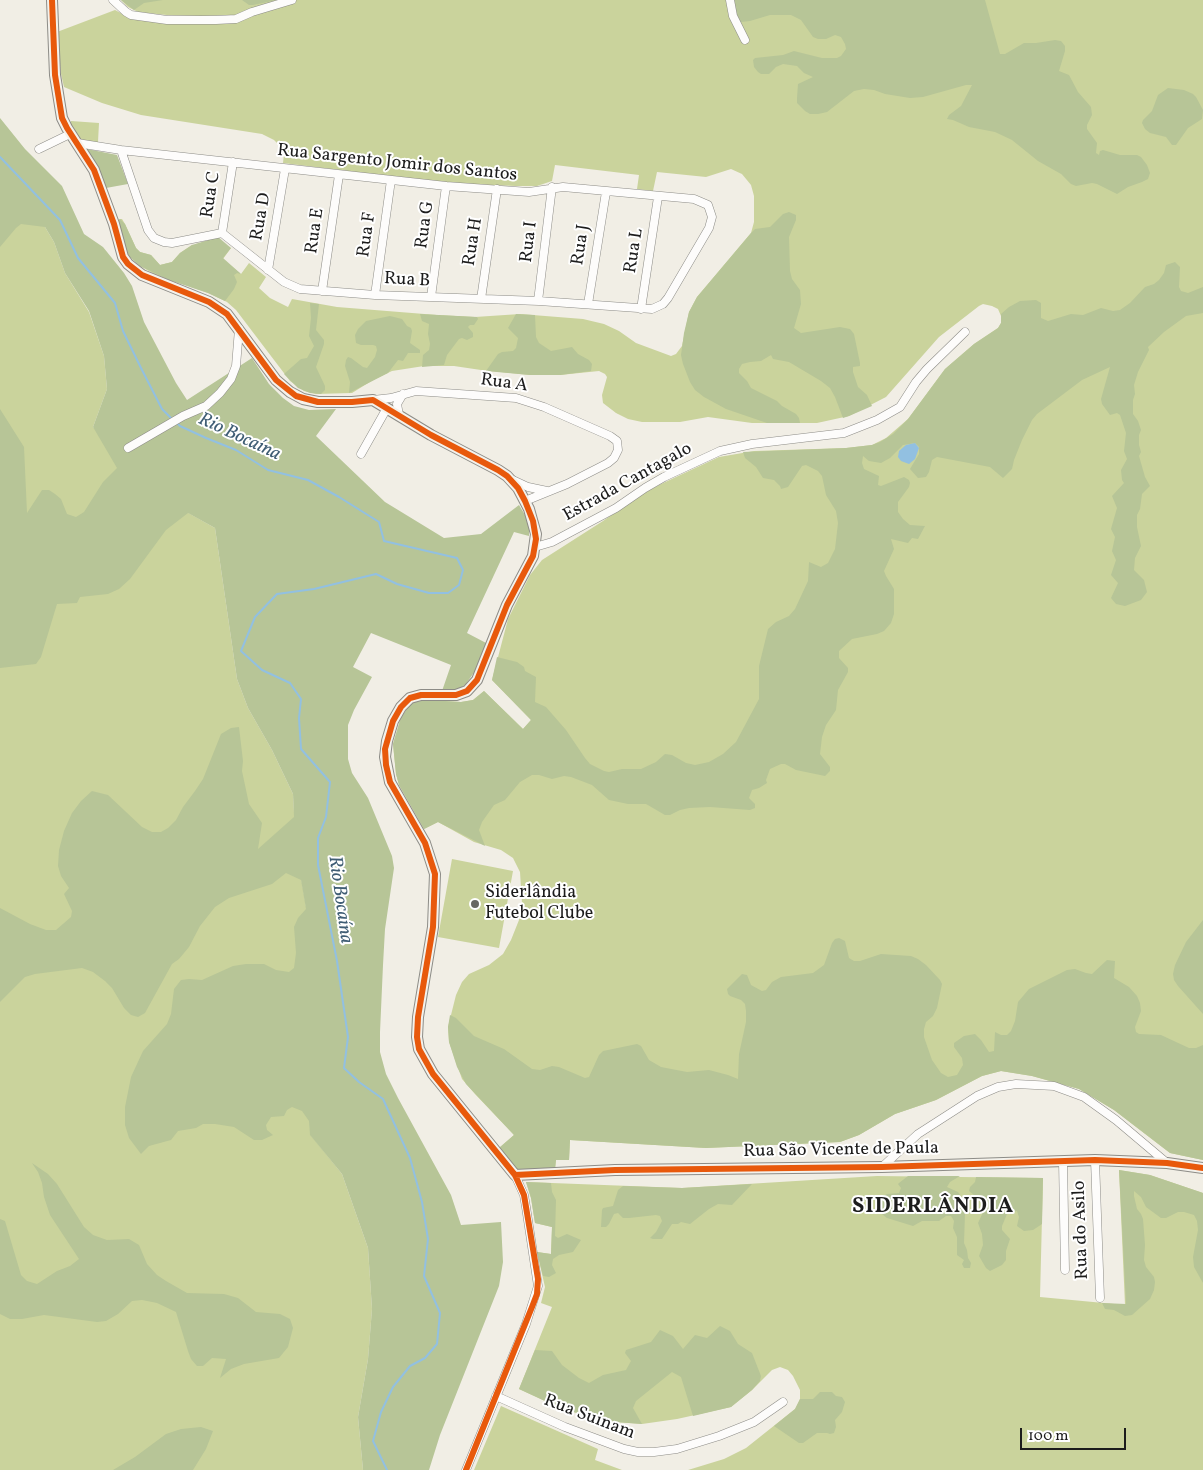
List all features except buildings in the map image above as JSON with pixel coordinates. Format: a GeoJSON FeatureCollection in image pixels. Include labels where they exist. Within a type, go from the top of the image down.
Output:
{"type":"FeatureCollection","features":[{"type":"Feature","properties":{"kind":"street"},"geometry":{"type":"LineString","coordinates":[[52,0],[56,86],[62,118],[97,177],[114,224],[123,257],[128,264],[148,278],[215,305],[231,318],[276,380],[296,396],[318,402],[374,400],[431,435],[528,487],[549,491]]}},
{"type":"Feature","properties":{"kind":"street"},"geometry":{"type":"LineString","coordinates":[[113,0],[131,15],[168,20],[236,19],[292,0]]}},
{"type":"Feature","properties":{"kind":"street"},"geometry":{"type":"LineString","coordinates":[[730,0],[733,16],[745,40]]}},
{"type":"Feature","properties":{"kind":"street"},"geometry":{"type":"LineString","coordinates":[[39,150],[70,134]]}},
{"type":"Feature","properties":{"kind":"street","name":"Rua Sargento Jomir dos Santos"},"geometry":{"type":"LineString","coordinates":[[77,143],[121,150],[446,186],[534,192],[552,187],[563,187],[697,200],[706,203],[710,208]]}},
{"type":"Feature","properties":{"kind":"street"},"geometry":{"type":"LineString","coordinates":[[121,150],[148,230],[154,238],[160,241],[172,242],[222,233]]}},
{"type":"Feature","properties":{"kind":"street","name":"Rua C"},"geometry":{"type":"LineString","coordinates":[[222,233],[233,162]]}},
{"type":"Feature","properties":{"kind":"street","name":"Rua D"},"geometry":{"type":"LineString","coordinates":[[268,270],[285,169]]}},
{"type":"Feature","properties":{"kind":"street","name":"Rua E"},"geometry":{"type":"LineString","coordinates":[[322,291],[339,175]]}},
{"type":"Feature","properties":{"kind":"street","name":"Rua F"},"geometry":{"type":"LineString","coordinates":[[375,295],[391,180]]}},
{"type":"Feature","properties":{"kind":"street","name":"Rua G"},"geometry":{"type":"LineString","coordinates":[[430,297],[446,186]]}},
{"type":"Feature","properties":{"kind":"street","name":"Rua I"},"geometry":{"type":"LineString","coordinates":[[538,301],[552,187]]}},
{"type":"Feature","properties":{"kind":"street","name":"Rua H"},"geometry":{"type":"LineString","coordinates":[[481,299],[497,189]]}},
{"type":"Feature","properties":{"kind":"street","name":"Rua J"},"geometry":{"type":"LineString","coordinates":[[588,304],[606,192]]}},
{"type":"Feature","properties":{"kind":"street","name":"Rua L"},"geometry":{"type":"LineString","coordinates":[[641,309],[658,197]]}},
{"type":"Feature","properties":{"kind":"street","name":"Rua B"},"geometry":{"type":"LineString","coordinates":[[222,233],[268,270],[294,287],[375,295],[538,301],[655,309],[668,298],[709,228],[712,217],[710,208]]}},
{"type":"Feature","properties":{"kind":"street"},"geometry":{"type":"LineString","coordinates":[[128,448],[183,416],[206,406],[226,386],[236,366],[239,329]]}},
{"type":"Feature","properties":{"kind":"street","name":"Estrada Cantagalo"},"geometry":{"type":"LineString","coordinates":[[535,547],[552,542],[616,508],[658,481],[720,451],[752,444],[844,433],[877,420],[900,406],[927,369],[965,332]]}},
{"type":"Feature","properties":{"kind":"street","name":"Rua A"},"geometry":{"type":"LineString","coordinates":[[374,400],[421,391],[516,398],[530,401],[610,436],[617,441],[616,455],[608,463],[549,491]]}},
{"type":"Feature","properties":{"kind":"street"},"geometry":{"type":"LineString","coordinates":[[399,415],[396,406],[403,394]]}},
{"type":"Feature","properties":{"kind":"street"},"geometry":{"type":"LineString","coordinates":[[361,454],[387,408]]}},
{"type":"Feature","properties":{"kind":"street"},"geometry":{"type":"LineString","coordinates":[[466,1470],[532,1307],[538,1286],[524,1195],[515,1176],[433,1074],[419,1049],[417,1037],[418,1017],[433,927],[435,874],[424,843],[390,782],[385,756],[393,721],[401,707],[410,698],[421,695],[456,695],[467,691],[477,680],[504,612],[532,560],[535,547],[535,526],[518,488],[507,476]]}},
{"type":"Feature","properties":{"kind":"street"},"geometry":{"type":"LineString","coordinates":[[525,501],[549,491]]}},
{"type":"Feature","properties":{"kind":"street"},"geometry":{"type":"LineString","coordinates":[[882,1167],[918,1134],[977,1096],[998,1086],[1016,1084],[1054,1086],[1084,1097],[1116,1120],[1167,1163]]}},
{"type":"Feature","properties":{"kind":"street","name":"Rua São Vicente de Paula"},"geometry":{"type":"LineString","coordinates":[[515,1176],[615,1170],[882,1167],[1095,1160],[1167,1163],[1203,1168]]}},
{"type":"Feature","properties":{"kind":"street","name":"Rua do Asilo"},"geometry":{"type":"LineString","coordinates":[[1095,1160],[1100,1298]]}},
{"type":"Feature","properties":{"kind":"street"},"geometry":{"type":"LineString","coordinates":[[1062,1162],[1065,1270]]}},
{"type":"Feature","properties":{"kind":"street","name":"Rua Suinam"},"geometry":{"type":"LineString","coordinates":[[496,1396],[565,1427],[638,1452],[677,1449],[711,1439],[754,1422],[783,1402]]}},
{"type":"Feature","properties":{"kind":"green space"},"geometry":{"type":"Polygon","coordinates":[[[121,0],[1203,0],[1203,1160],[1170,1153],[1114,1110],[1079,1089],[1032,1076],[1001,1071],[982,1076],[936,1100],[895,1114],[859,1135],[840,1142],[706,1148],[570,1140],[569,1160],[556,1160],[555,1169],[512,1164],[499,1148],[514,1135],[462,1079],[449,1042],[448,1027],[456,995],[462,982],[469,974],[489,965],[503,954],[511,940],[519,920],[522,903],[520,872],[513,858],[501,850],[474,842],[438,822],[424,829],[399,785],[396,774],[393,744],[401,717],[411,704],[428,700],[461,702],[473,700],[484,691],[523,729],[531,720],[492,680],[508,619],[530,575],[542,560],[637,497],[719,457],[754,451],[846,448],[872,445],[886,438],[908,419],[945,369],[974,344],[998,328],[1001,323],[1001,316],[998,309],[992,306],[983,304],[979,306],[939,337],[886,397],[849,416],[817,423],[752,423],[708,417],[680,422],[642,422],[628,419],[603,403],[602,395],[607,377],[599,371],[560,375],[530,375],[454,366],[424,366],[392,371],[352,393],[316,394],[304,391],[290,381],[236,310],[227,302],[208,293],[154,274],[133,260],[129,256],[119,219],[122,219],[125,224],[136,248],[140,252],[151,255],[160,265],[172,262],[180,253],[192,245],[231,248],[223,259],[241,274],[249,263],[266,277],[259,288],[270,298],[288,307],[292,299],[337,307],[437,315],[475,317],[520,314],[583,319],[604,324],[619,331],[636,343],[671,356],[676,354],[682,346],[689,312],[697,297],[751,233],[754,222],[754,196],[751,185],[742,174],[731,169],[706,177],[657,172],[653,191],[637,189],[639,175],[555,165],[552,181],[537,186],[516,186],[412,179],[283,163],[284,154],[282,148],[274,140],[262,134],[141,115],[102,103],[64,87],[57,32],[115,10],[130,18],[232,21],[232,15],[167,15],[138,12],[128,7],[121,0]]]}},
{"type":"Feature","properties":{"kind":"green space"},"geometry":{"type":"Polygon","coordinates":[[[121,0],[163,0],[144,3],[134,10],[121,0]]]}},
{"type":"Feature","properties":{"kind":"green space"},"geometry":{"type":"Polygon","coordinates":[[[242,0],[277,0],[249,5],[242,0]]]}},
{"type":"Feature","properties":{"kind":"green space"},"geometry":{"type":"Polygon","coordinates":[[[733,0],[985,0],[1000,54],[1005,54],[1024,43],[1061,41],[1065,46],[1065,51],[1059,71],[1069,75],[1078,92],[1091,107],[1092,115],[1087,129],[1097,143],[1096,153],[1099,155],[1100,151],[1103,150],[1120,155],[1137,155],[1141,157],[1150,173],[1148,179],[1128,187],[1117,194],[1092,183],[1076,186],[1071,184],[1061,174],[1038,161],[1012,140],[995,132],[969,127],[947,119],[949,115],[961,106],[972,85],[923,97],[910,98],[864,89],[854,91],[827,112],[810,114],[797,103],[798,84],[813,77],[804,73],[797,66],[783,64],[776,67],[769,74],[761,74],[754,67],[753,60],[755,58],[783,55],[794,51],[822,58],[837,58],[846,49],[841,37],[835,35],[826,39],[818,39],[813,37],[801,20],[791,15],[770,15],[741,22],[734,9],[733,0]]]}},
{"type":"Feature","properties":{"kind":"green space"},"geometry":{"type":"Polygon","coordinates":[[[1168,88],[1184,90],[1193,94],[1203,110],[1202,119],[1188,128],[1176,145],[1172,145],[1166,137],[1150,133],[1142,123],[1152,111],[1158,95],[1168,88]]]}},
{"type":"Feature","properties":{"kind":"green space"},"geometry":{"type":"Polygon","coordinates":[[[0,118],[25,149],[62,186],[84,234],[103,247],[124,273],[132,286],[144,322],[187,400],[252,358],[269,384],[294,406],[309,410],[336,409],[316,436],[385,502],[444,538],[481,534],[519,505],[529,525],[529,536],[514,532],[467,633],[488,644],[477,668],[466,684],[458,690],[442,691],[451,665],[371,633],[353,667],[372,677],[348,725],[348,759],[352,773],[368,798],[392,856],[394,868],[385,929],[380,1052],[386,1074],[451,1195],[461,1225],[501,1222],[503,1262],[499,1286],[440,1435],[429,1470],[363,1470],[358,1417],[368,1359],[372,1309],[368,1248],[342,1174],[310,1135],[309,1121],[302,1111],[292,1107],[287,1110],[284,1116],[271,1117],[266,1125],[267,1130],[273,1135],[262,1140],[254,1140],[234,1127],[203,1124],[196,1128],[178,1131],[171,1140],[149,1146],[141,1154],[129,1138],[125,1125],[125,1107],[131,1077],[143,1051],[167,1024],[171,1014],[174,989],[181,980],[202,980],[233,966],[246,964],[264,964],[276,970],[289,972],[294,968],[296,953],[294,927],[298,918],[306,909],[301,880],[286,873],[272,884],[229,898],[215,907],[200,926],[189,947],[172,964],[145,1013],[138,1017],[131,1015],[124,1008],[112,988],[105,981],[93,972],[82,968],[25,977],[0,1002],[0,908],[46,930],[56,930],[71,917],[72,911],[64,894],[69,888],[61,876],[58,866],[59,850],[64,831],[72,813],[92,791],[108,795],[142,827],[152,832],[161,832],[176,820],[203,779],[221,734],[231,728],[239,727],[243,761],[242,771],[249,804],[262,823],[258,849],[294,817],[293,794],[272,750],[248,708],[237,679],[215,528],[188,513],[166,530],[130,579],[119,589],[108,594],[80,597],[77,603],[57,604],[41,657],[36,664],[0,668],[0,409],[24,447],[27,513],[42,490],[49,490],[61,499],[67,514],[76,517],[84,512],[103,482],[117,468],[93,427],[107,389],[104,356],[89,311],[65,273],[54,242],[45,227],[21,224],[0,247],[0,118]]]}},
{"type":"Feature","properties":{"kind":"green space"},"geometry":{"type":"Polygon","coordinates":[[[71,121],[99,123],[98,142],[80,140],[71,128],[71,121]]]}},
{"type":"Feature","properties":{"kind":"green space"},"geometry":{"type":"Polygon","coordinates":[[[87,149],[117,155],[128,184],[106,188],[87,149]]]}},
{"type":"Feature","properties":{"kind":"green space"},"geometry":{"type":"Polygon","coordinates":[[[0,167],[45,227],[54,242],[65,273],[89,312],[104,356],[107,389],[93,427],[160,497],[215,528],[237,679],[248,708],[272,750],[293,794],[296,848],[309,924],[310,1134],[342,1174],[368,1248],[372,1309],[368,1359],[358,1417],[363,1470],[0,1470],[0,167]]]}},
{"type":"Feature","properties":{"kind":"green space"},"geometry":{"type":"Polygon","coordinates":[[[789,212],[796,215],[796,220],[789,237],[790,271],[792,279],[800,290],[801,304],[794,328],[801,333],[840,327],[850,329],[854,334],[860,366],[853,367],[853,372],[858,387],[867,395],[872,406],[843,418],[830,388],[789,362],[773,359],[771,355],[761,361],[742,364],[739,373],[751,388],[777,401],[796,414],[800,423],[767,423],[726,409],[695,390],[683,364],[681,355],[684,333],[689,312],[697,297],[755,229],[770,227],[783,214],[789,212]]]}},
{"type":"Feature","properties":{"kind":"green space"},"geometry":{"type":"Polygon","coordinates":[[[120,219],[125,224],[136,248],[140,252],[151,255],[160,265],[172,262],[180,253],[192,245],[218,237],[231,248],[223,258],[241,274],[237,273],[234,275],[237,282],[234,289],[225,301],[208,293],[169,280],[140,266],[129,256],[123,245],[117,221],[120,219]]]}},
{"type":"Feature","properties":{"kind":"green space"},"geometry":{"type":"Polygon","coordinates":[[[1175,262],[1180,267],[1179,287],[1181,291],[1188,293],[1203,287],[1203,313],[1186,316],[1164,332],[1148,347],[1149,350],[1134,385],[1133,414],[1141,430],[1139,445],[1141,452],[1139,456],[1145,477],[1150,486],[1142,494],[1140,509],[1137,515],[1137,527],[1141,546],[1135,558],[1134,570],[1144,580],[1147,592],[1141,600],[1125,606],[1116,604],[1111,598],[1118,583],[1111,575],[1116,560],[1112,551],[1115,537],[1111,529],[1117,508],[1112,496],[1124,483],[1121,470],[1127,459],[1124,451],[1126,433],[1120,415],[1117,413],[1110,415],[1102,404],[1101,399],[1110,367],[1082,380],[1037,414],[1022,440],[1012,469],[1003,478],[990,467],[937,457],[932,460],[926,477],[918,478],[910,469],[919,454],[919,447],[915,443],[903,445],[890,458],[881,463],[869,461],[863,456],[862,463],[864,469],[879,476],[878,485],[881,486],[904,477],[909,480],[909,487],[898,502],[898,512],[910,525],[925,526],[918,539],[912,538],[908,543],[891,539],[894,549],[884,571],[894,589],[894,614],[891,623],[884,631],[877,634],[852,639],[839,651],[839,658],[848,668],[848,672],[838,690],[836,710],[826,725],[822,737],[820,754],[830,767],[830,771],[825,776],[796,770],[781,764],[770,769],[766,780],[767,783],[752,790],[749,798],[755,804],[755,808],[750,810],[710,807],[689,808],[665,815],[646,804],[628,804],[609,800],[592,785],[571,777],[564,776],[552,779],[532,775],[520,782],[505,800],[494,805],[482,822],[479,830],[485,846],[438,822],[424,829],[399,785],[396,774],[393,744],[400,721],[408,707],[414,702],[428,700],[461,702],[473,700],[484,691],[523,729],[531,720],[492,680],[497,657],[517,662],[524,667],[525,671],[536,677],[535,702],[546,707],[566,730],[590,764],[604,771],[641,769],[656,762],[665,754],[695,765],[709,762],[723,754],[736,742],[759,699],[759,666],[768,629],[776,622],[789,616],[795,609],[808,581],[809,562],[821,567],[828,563],[835,549],[838,523],[836,511],[826,495],[822,476],[818,471],[806,465],[802,466],[788,487],[781,489],[774,480],[763,478],[756,467],[745,458],[743,452],[846,448],[872,445],[880,442],[893,434],[908,419],[945,369],[974,344],[998,328],[1001,323],[1001,314],[1009,307],[1020,301],[1036,300],[1041,303],[1041,318],[1048,321],[1071,314],[1083,315],[1101,308],[1113,311],[1120,310],[1130,303],[1145,287],[1159,280],[1164,273],[1166,265],[1175,262]]]}},
{"type":"Feature","properties":{"kind":"green space"},"geometry":{"type":"Polygon","coordinates":[[[310,303],[319,304],[316,330],[324,340],[316,367],[325,386],[325,390],[321,394],[310,393],[298,388],[284,374],[301,359],[307,358],[314,346],[309,336],[310,303]]]}},
{"type":"Feature","properties":{"kind":"green space"},"geometry":{"type":"Polygon","coordinates":[[[420,314],[477,317],[478,319],[474,325],[468,327],[473,333],[473,337],[467,340],[459,339],[447,355],[444,365],[422,367],[423,355],[429,350],[430,344],[429,324],[422,321],[420,314]]]}},
{"type":"Feature","properties":{"kind":"green space"},"geometry":{"type":"Polygon","coordinates":[[[516,314],[535,315],[536,337],[539,343],[551,351],[572,347],[578,354],[589,360],[592,364],[591,371],[560,375],[530,375],[486,371],[498,354],[513,351],[516,348],[518,338],[508,328],[516,314]]]}},
{"type":"Feature","properties":{"kind":"green space"},"geometry":{"type":"Polygon","coordinates":[[[390,316],[402,319],[411,328],[410,343],[420,350],[420,353],[408,353],[403,361],[398,360],[388,373],[349,393],[350,382],[345,366],[346,360],[348,357],[351,358],[367,368],[375,357],[377,350],[376,346],[373,345],[356,343],[355,335],[358,329],[366,321],[390,316]]]}},
{"type":"Feature","properties":{"kind":"green space","name":"Siderlândia Futebol Clube"},"geometry":{"type":"Polygon","coordinates":[[[452,859],[513,871],[499,948],[438,937],[452,859]]]}},
{"type":"Feature","properties":{"kind":"green space"},"geometry":{"type":"Polygon","coordinates":[[[1203,920],[1203,1014],[1178,986],[1173,974],[1175,965],[1186,942],[1203,920]]]}},
{"type":"Feature","properties":{"kind":"green space"},"geometry":{"type":"Polygon","coordinates":[[[839,938],[845,941],[849,958],[854,961],[860,961],[881,954],[911,956],[926,965],[940,980],[942,984],[937,1008],[933,1016],[926,1022],[924,1037],[932,1060],[941,1073],[948,1077],[957,1075],[963,1065],[962,1058],[954,1047],[954,1043],[964,1036],[975,1034],[989,1052],[994,1051],[995,1032],[1007,1035],[1011,1031],[1015,1021],[1018,1002],[1029,989],[1067,970],[1075,969],[1092,974],[1107,960],[1115,961],[1114,978],[1129,987],[1140,1003],[1141,1011],[1135,1027],[1136,1032],[1139,1034],[1161,1035],[1189,1048],[1203,1045],[1203,1160],[1170,1153],[1114,1110],[1079,1089],[1032,1076],[1001,1071],[982,1076],[936,1100],[895,1114],[859,1135],[840,1142],[706,1148],[570,1140],[569,1160],[556,1160],[555,1169],[516,1170],[499,1148],[514,1135],[466,1084],[457,1067],[449,1042],[448,1027],[450,1015],[456,1018],[474,1036],[504,1049],[532,1069],[540,1070],[552,1066],[559,1067],[585,1078],[589,1077],[599,1055],[603,1051],[637,1044],[641,1046],[649,1060],[661,1067],[687,1072],[709,1070],[738,1079],[739,1054],[746,1022],[746,1011],[745,1004],[741,1000],[730,996],[727,989],[742,974],[747,975],[751,985],[762,991],[766,990],[772,982],[781,977],[813,973],[824,965],[832,943],[835,939],[839,938]]]}},
{"type":"Feature","properties":{"kind":"green space"},"geometry":{"type":"Polygon","coordinates":[[[32,1163],[48,1174],[57,1184],[84,1227],[93,1235],[107,1240],[129,1239],[139,1245],[147,1264],[157,1275],[166,1281],[187,1293],[224,1294],[238,1298],[256,1312],[280,1314],[290,1319],[293,1328],[288,1347],[279,1358],[244,1364],[231,1369],[220,1378],[226,1359],[212,1358],[203,1366],[197,1366],[191,1359],[176,1312],[157,1303],[142,1300],[132,1301],[118,1314],[106,1321],[97,1322],[44,1315],[10,1319],[0,1314],[0,1219],[5,1221],[21,1275],[27,1281],[37,1284],[79,1259],[50,1215],[42,1183],[32,1163]]]}},
{"type":"Feature","properties":{"kind":"green space"},"geometry":{"type":"Polygon","coordinates":[[[1119,1170],[1150,1175],[1203,1193],[1203,1470],[688,1470],[724,1459],[746,1448],[795,1409],[800,1399],[800,1390],[788,1370],[780,1367],[772,1370],[731,1407],[677,1419],[642,1424],[602,1421],[558,1407],[519,1389],[552,1307],[541,1303],[545,1287],[537,1252],[551,1254],[552,1227],[535,1223],[526,1182],[682,1188],[877,1176],[1043,1178],[1040,1297],[1125,1305],[1119,1170]]]}},
{"type":"Feature","properties":{"kind":"green space"},"geometry":{"type":"Polygon","coordinates":[[[1119,1170],[1150,1175],[1203,1193],[1203,1283],[1194,1267],[1193,1257],[1198,1230],[1194,1215],[1178,1212],[1166,1218],[1161,1218],[1146,1207],[1141,1197],[1134,1191],[1137,1209],[1143,1219],[1144,1260],[1155,1282],[1150,1299],[1132,1315],[1125,1316],[1114,1310],[1105,1309],[1102,1303],[1126,1304],[1119,1170]]]}},
{"type":"Feature","properties":{"kind":"green space"},"geometry":{"type":"Polygon","coordinates":[[[908,1176],[960,1176],[950,1182],[947,1187],[958,1192],[963,1199],[965,1214],[964,1243],[971,1263],[970,1268],[964,1268],[962,1264],[964,1260],[957,1255],[957,1237],[953,1228],[954,1221],[951,1216],[946,1216],[939,1221],[922,1221],[913,1226],[887,1218],[878,1211],[877,1206],[881,1197],[887,1194],[899,1193],[901,1188],[898,1184],[908,1176]]]}},
{"type":"Feature","properties":{"kind":"green space"},"geometry":{"type":"Polygon","coordinates":[[[976,1177],[1043,1178],[1042,1224],[1033,1230],[1024,1231],[1017,1226],[1019,1217],[1017,1211],[1007,1214],[1002,1226],[1002,1230],[1010,1239],[1006,1251],[1006,1260],[1002,1265],[990,1271],[979,1256],[983,1245],[978,1223],[985,1208],[984,1203],[969,1191],[976,1177]]]}},
{"type":"Feature","properties":{"kind":"green space"},"geometry":{"type":"Polygon","coordinates":[[[526,1182],[551,1183],[552,1192],[556,1200],[555,1236],[558,1238],[567,1234],[581,1240],[573,1252],[559,1255],[553,1259],[552,1265],[556,1273],[549,1277],[543,1276],[537,1252],[551,1254],[552,1227],[535,1223],[526,1182]]]}},
{"type":"Feature","properties":{"kind":"green space"},"geometry":{"type":"Polygon","coordinates":[[[752,1184],[732,1205],[718,1204],[690,1224],[681,1222],[672,1224],[662,1239],[650,1238],[662,1221],[660,1216],[656,1215],[623,1218],[618,1213],[614,1214],[606,1227],[601,1227],[603,1208],[613,1206],[618,1190],[623,1186],[682,1188],[752,1184]]]}},
{"type":"Feature","properties":{"kind":"green space"},"geometry":{"type":"Polygon","coordinates":[[[720,1326],[730,1331],[738,1344],[752,1353],[761,1376],[760,1381],[752,1390],[731,1407],[693,1416],[681,1377],[672,1372],[636,1401],[633,1408],[642,1424],[602,1421],[558,1407],[519,1389],[535,1350],[552,1351],[562,1365],[589,1383],[603,1375],[626,1370],[631,1361],[625,1353],[626,1350],[651,1342],[660,1330],[673,1336],[683,1349],[695,1335],[707,1338],[720,1326]]]}},
{"type":"Feature","properties":{"kind":"green space"},"geometry":{"type":"Polygon","coordinates":[[[820,1392],[832,1392],[836,1396],[842,1397],[845,1402],[842,1412],[835,1420],[836,1427],[834,1433],[817,1433],[803,1443],[799,1443],[774,1426],[795,1409],[800,1399],[813,1399],[820,1392]]]}},
{"type":"Feature","properties":{"kind":"green space"},"geometry":{"type":"Polygon","coordinates":[[[501,1406],[598,1449],[595,1460],[622,1470],[474,1470],[501,1406]]]}},
{"type":"Feature","properties":{"kind":"green space"},"geometry":{"type":"Polygon","coordinates":[[[201,1427],[213,1431],[206,1449],[193,1470],[113,1470],[135,1457],[166,1434],[181,1429],[201,1427]]]}},
{"type":"Feature","properties":{"kind":"water"},"geometry":{"type":"Polygon","coordinates":[[[915,443],[919,448],[915,459],[909,464],[901,461],[898,457],[899,451],[906,445],[915,443]]]}},
{"type":"Feature","properties":{"kind":"waterway","name":"Rio Bocaína"},"geometry":{"type":"LineString","coordinates":[[0,157],[60,220],[78,258],[115,303],[123,331],[141,368],[162,409],[173,420]]}},
{"type":"Feature","properties":{"kind":"waterway","name":"Rio Bocaína"},"geometry":{"type":"LineString","coordinates":[[177,423],[206,438],[236,450],[268,470],[308,480],[339,497],[379,522],[384,541],[457,558],[463,570],[459,585],[448,593],[429,593],[397,584],[376,574],[314,589],[277,594],[255,617],[241,651],[262,670],[290,683],[301,699],[299,718],[301,749],[330,782],[326,817],[318,838],[318,865],[337,961],[348,1037],[344,1068],[359,1082],[383,1099],[410,1158],[422,1202],[428,1239],[424,1276],[440,1313],[437,1344],[425,1358],[410,1366],[393,1387],[381,1412],[373,1441],[387,1470]]}},
{"type":"Feature","properties":{"kind":"cycle path"},"geometry":{"type":"LineString","coordinates":[[52,0],[55,75],[62,118],[94,170],[114,224],[123,257],[128,264],[142,275],[209,302],[227,314],[276,380],[296,396],[318,402],[373,400],[431,435],[498,470],[507,476],[518,488],[533,521],[536,539],[533,556],[507,605],[477,680],[467,691],[456,695],[421,695],[410,698],[401,707],[393,721],[385,749],[390,782],[425,843],[435,874],[433,927],[418,1017],[417,1037],[419,1049],[433,1074],[515,1175],[524,1195],[538,1279],[537,1294],[466,1470]]}},
{"type":"Feature","properties":{"kind":"cycle path"},"geometry":{"type":"LineString","coordinates":[[515,1175],[615,1170],[882,1167],[1095,1160],[1167,1163],[1203,1168]]}},
{"type":"Feature","properties":{"kind":"place","name":"Siderlândia Futebol Clube"},"geometry":{"type":"Point","coordinates":[475,904]}},
{"type":"Feature","properties":{"kind":"district","name":"SIDERLÂNDIA"},"geometry":{"type":"Point","coordinates":[933,1208]}}]}
